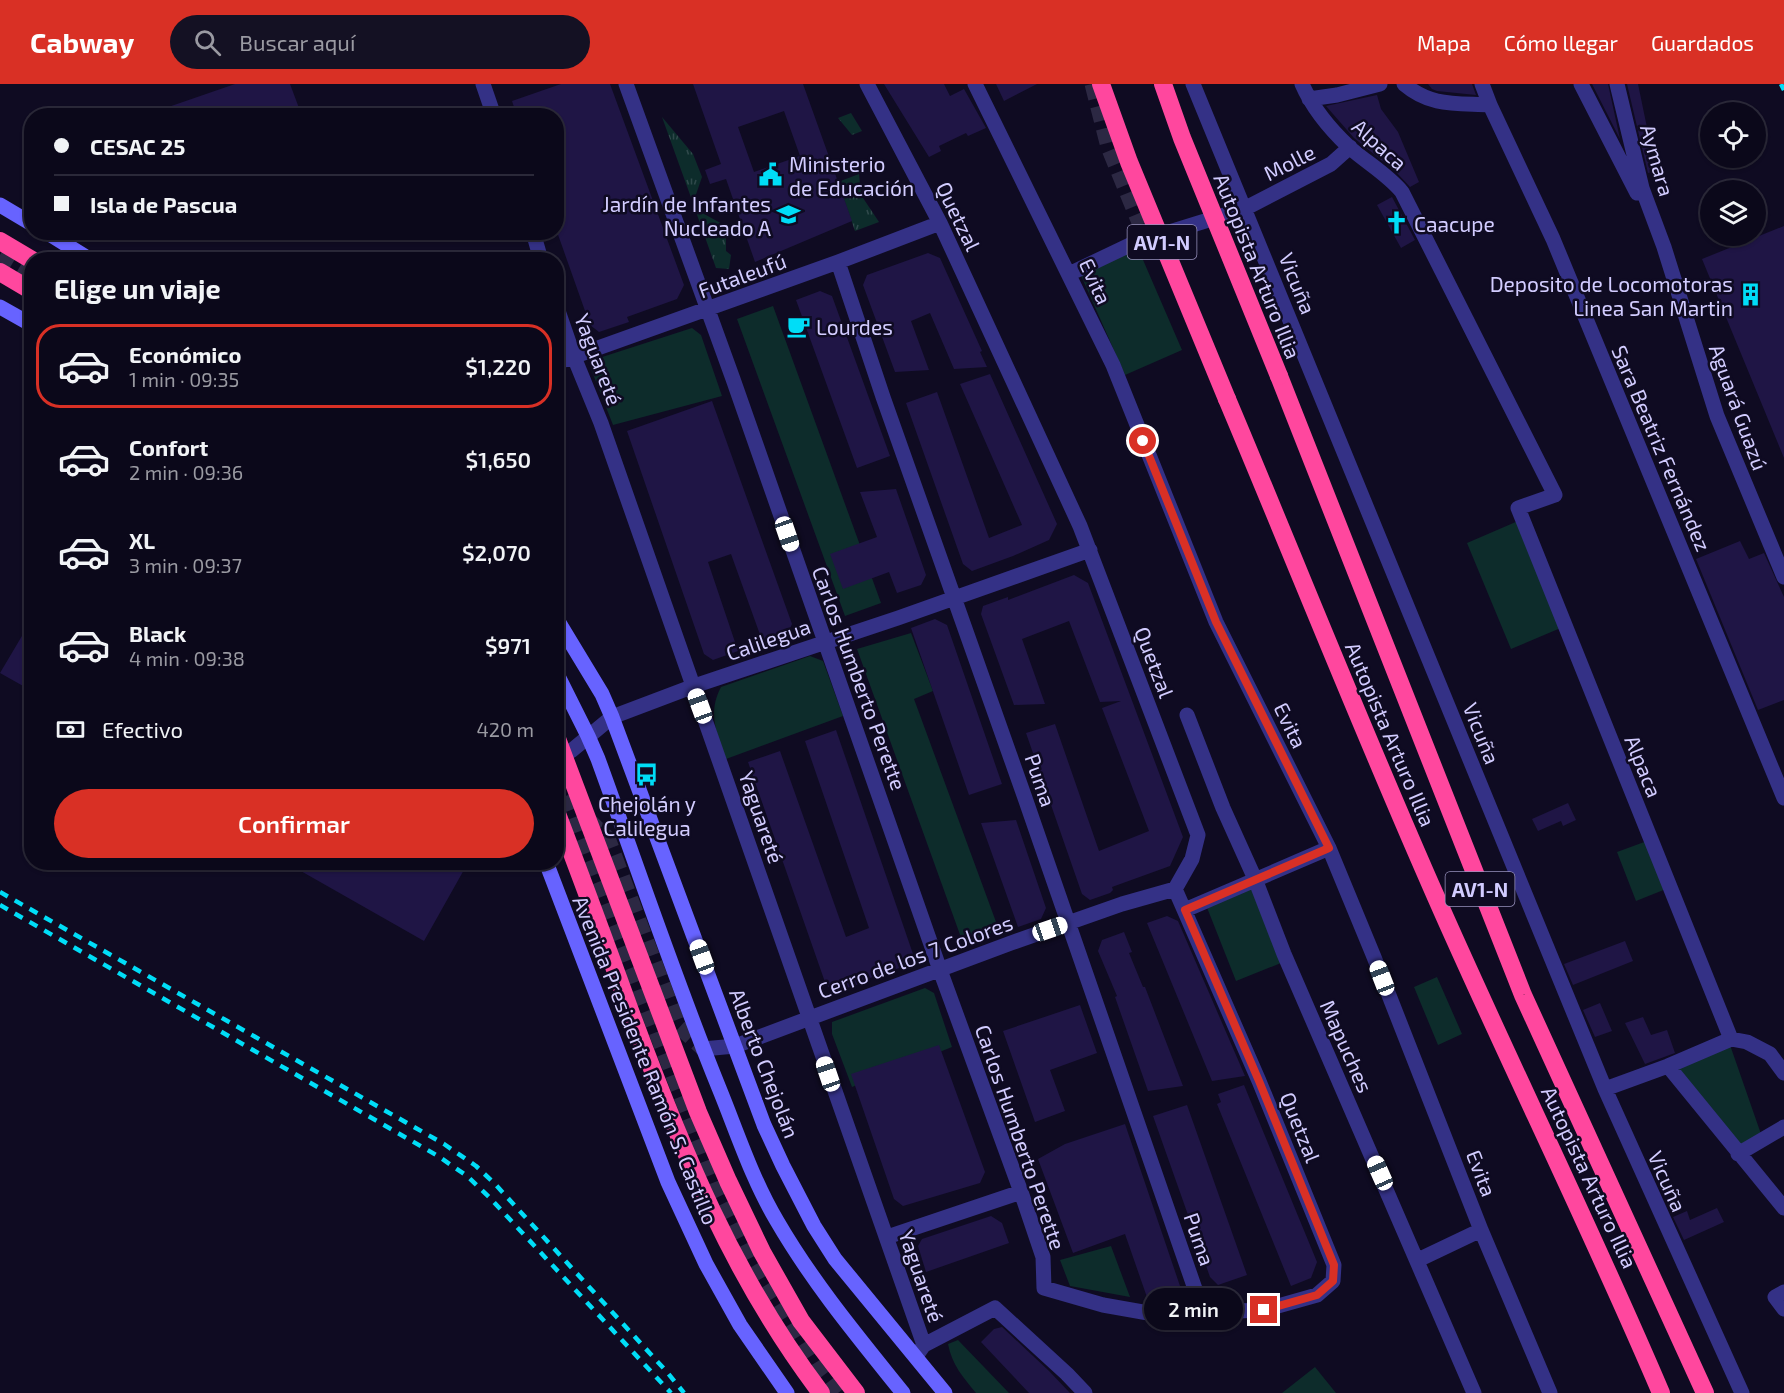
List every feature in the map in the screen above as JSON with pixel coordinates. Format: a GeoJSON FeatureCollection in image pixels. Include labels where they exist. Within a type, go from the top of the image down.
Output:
{"type":"FeatureCollection","features":[{"type":"Feature","properties":{"kind":"highway","name":"Autopista Arturo Illia"},"geometry":{"type":"LineString","coordinates":[[1101,84],[1129,162],[1405,827],[1614,1284],[1661,1393]]}},
{"type":"Feature","properties":{"kind":"highway","name":"Autopista Arturo Illia"},"geometry":{"type":"LineString","coordinates":[[1163,84],[1182,138],[1519,984],[1705,1393]]}},
{"type":"Feature","properties":{"kind":"highway"},"geometry":{"type":"LineString","coordinates":[[0,241],[24,255]]}},
{"type":"Feature","properties":{"kind":"highway"},"geometry":{"type":"LineString","coordinates":[[0,272],[24,286]]}},
{"type":"Feature","properties":{"kind":"highway"},"geometry":{"type":"LineString","coordinates":[[564,757],[699,1112],[728,1181],[762,1252],[801,1321],[856,1393]]}},
{"type":"Feature","properties":{"kind":"highway"},"geometry":{"type":"LineString","coordinates":[[564,832],[671,1120],[704,1196],[737,1264],[805,1372],[821,1393]]}},
{"type":"Feature","properties":{"kind":"main road"},"geometry":{"type":"LineString","coordinates":[[0,206],[24,220]]}},
{"type":"Feature","properties":{"kind":"main road"},"geometry":{"type":"LineString","coordinates":[[59,240],[79,252]]}},
{"type":"Feature","properties":{"kind":"main road"},"geometry":{"type":"LineString","coordinates":[[0,307],[24,320]]}},
{"type":"Feature","properties":{"kind":"main road","name":"Alberto Chejolán"},"geometry":{"type":"LineString","coordinates":[[564,631],[602,694],[612,717],[764,1125],[814,1226],[835,1260],[920,1351],[945,1393]]}},
{"type":"Feature","properties":{"kind":"main road"},"geometry":{"type":"LineString","coordinates":[[564,688],[588,736],[704,1049],[756,1178],[776,1219],[803,1264],[834,1307],[903,1393]]}},
{"type":"Feature","properties":{"kind":"main road","name":"Avenida Presidente Ramón S. Castillo"},"geometry":{"type":"LineString","coordinates":[[549,870],[668,1182],[706,1264],[740,1324],[787,1393]]}},
{"type":"Feature","properties":{"kind":"street"},"geometry":{"type":"LineString","coordinates":[[483,84],[491,108]]}},
{"type":"Feature","properties":{"kind":"street","name":"Carlos Humberto Perette"},"geometry":{"type":"LineString","coordinates":[[626,84],[1021,1192],[1043,1257],[1044,1288],[1103,1305],[1142,1313],[1203,1312]]}},
{"type":"Feature","properties":{"kind":"street","name":"Quetzal"},"geometry":{"type":"LineString","coordinates":[[867,84],[940,223],[1090,550],[1198,835],[1192,859],[1175,889],[1259,1081],[1334,1265],[1333,1281],[1317,1295],[1264,1310],[1203,1312]]}},
{"type":"Feature","properties":{"kind":"street","name":"Evita"},"geometry":{"type":"LineString","coordinates":[[975,84],[1113,365],[1216,622],[1329,848],[1481,1230],[1550,1393]]}},
{"type":"Feature","properties":{"kind":"street","name":"Vicuña"},"geometry":{"type":"LineString","coordinates":[[1193,84],[1605,1089],[1742,1393]]}},
{"type":"Feature","properties":{"kind":"street","name":"Alpaca"},"geometry":{"type":"LineString","coordinates":[[1302,84],[1309,99],[1350,147],[1402,192],[1556,495],[1518,508],[1731,1039]]}},
{"type":"Feature","properties":{"kind":"street"},"geometry":{"type":"LineString","coordinates":[[1309,99],[1337,95],[1380,84]]}},
{"type":"Feature","properties":{"kind":"street"},"geometry":{"type":"LineString","coordinates":[[1404,84],[1424,98],[1438,102],[1490,105]]}},
{"type":"Feature","properties":{"kind":"street","name":"Sara Beatriz Fernández"},"geometry":{"type":"LineString","coordinates":[[1482,84],[1553,239],[1784,798]]}},
{"type":"Feature","properties":{"kind":"street"},"geometry":{"type":"LineString","coordinates":[[1581,84],[1664,247]]}},
{"type":"Feature","properties":{"kind":"street","name":"Aymara"},"geometry":{"type":"LineString","coordinates":[[1617,84],[1642,188],[1664,247]]}},
{"type":"Feature","properties":{"kind":"street","name":"Molle"},"geometry":{"type":"LineString","coordinates":[[1069,274],[1134,243],[1244,209],[1331,164],[1350,147]]}},
{"type":"Feature","properties":{"kind":"street","name":"Futaleufú"},"geometry":{"type":"LineString","coordinates":[[564,360],[940,223]]}},
{"type":"Feature","properties":{"kind":"street","name":"Aguará Guazú"},"geometry":{"type":"LineString","coordinates":[[1664,247],[1717,416],[1784,577]]}},
{"type":"Feature","properties":{"kind":"street","name":"Puma"},"geometry":{"type":"LineString","coordinates":[[838,262],[1203,1312]]}},
{"type":"Feature","properties":{"kind":"street","name":"Yaguareté"},"geometry":{"type":"LineString","coordinates":[[564,328],[601,423],[886,1237],[920,1351]]}},
{"type":"Feature","properties":{"kind":"street","name":"Calilegua"},"geometry":{"type":"LineString","coordinates":[[571,751],[612,717],[694,686],[1090,550]]}},
{"type":"Feature","properties":{"kind":"street","name":"Mapuches"},"geometry":{"type":"LineString","coordinates":[[1188,715],[1223,808],[1255,879],[1284,954],[1474,1393]]}},
{"type":"Feature","properties":{"kind":"street"},"geometry":{"type":"LineString","coordinates":[[1185,910],[1329,848]]}},
{"type":"Feature","properties":{"kind":"street","name":"Cerro de los 7 Colores"},"geometry":{"type":"LineString","coordinates":[[704,1049],[735,1047],[1069,923],[1175,889]]}},
{"type":"Feature","properties":{"kind":"street"},"geometry":{"type":"LineString","coordinates":[[1605,1089],[1668,1066],[1731,1039],[1747,1042],[1770,1054],[1784,1074]]}},
{"type":"Feature","properties":{"kind":"street"},"geometry":{"type":"LineString","coordinates":[[1668,1066],[1784,1208]]}},
{"type":"Feature","properties":{"kind":"street"},"geometry":{"type":"LineString","coordinates":[[1738,1154],[1784,1127]]}},
{"type":"Feature","properties":{"kind":"street"},"geometry":{"type":"LineString","coordinates":[[886,1237],[1021,1192]]}},
{"type":"Feature","properties":{"kind":"street"},"geometry":{"type":"LineString","coordinates":[[1418,1260],[1481,1230]]}},
{"type":"Feature","properties":{"kind":"street"},"geometry":{"type":"LineString","coordinates":[[1784,1292],[1775,1297],[1784,1309]]}},
{"type":"Feature","properties":{"kind":"street"},"geometry":{"type":"LineString","coordinates":[[920,1351],[995,1308],[1085,1393]]}},
{"type":"Feature","properties":{"kind":"green space"},"geometry":{"type":"Polygon","coordinates":[[[851,113],[862,131],[852,135],[838,118],[851,113]]]}},
{"type":"Feature","properties":{"kind":"green space"},"geometry":{"type":"Polygon","coordinates":[[[662,117],[693,154],[702,177],[693,203],[662,117]]]}},
{"type":"Feature","properties":{"kind":"green space"},"geometry":{"type":"Polygon","coordinates":[[[859,174],[861,195],[879,222],[855,231],[838,182],[859,174]]]}},
{"type":"Feature","properties":{"kind":"green space"},"geometry":{"type":"Polygon","coordinates":[[[695,209],[726,226],[726,251],[731,255],[729,269],[716,268],[695,209]]]}},
{"type":"Feature","properties":{"kind":"green space"},"geometry":{"type":"Polygon","coordinates":[[[1137,246],[1182,350],[1125,375],[1079,271],[1137,246]]]}},
{"type":"Feature","properties":{"kind":"green space"},"geometry":{"type":"Polygon","coordinates":[[[773,306],[881,603],[845,616],[737,319],[773,306]]]}},
{"type":"Feature","properties":{"kind":"green space"},"geometry":{"type":"Polygon","coordinates":[[[692,328],[701,335],[722,396],[613,425],[591,369],[596,359],[692,328]]]}},
{"type":"Feature","properties":{"kind":"green space"},"geometry":{"type":"Polygon","coordinates":[[[1518,521],[1563,627],[1511,649],[1467,543],[1518,521]]]}},
{"type":"Feature","properties":{"kind":"green space"},"geometry":{"type":"Polygon","coordinates":[[[911,633],[933,691],[914,699],[999,930],[963,943],[857,649],[911,633]]]}},
{"type":"Feature","properties":{"kind":"green space"},"geometry":{"type":"Polygon","coordinates":[[[810,656],[823,661],[843,716],[726,759],[714,715],[721,687],[810,656]]]}},
{"type":"Feature","properties":{"kind":"green space"},"geometry":{"type":"Polygon","coordinates":[[[1647,841],[1666,889],[1636,901],[1617,852],[1647,841]]]}},
{"type":"Feature","properties":{"kind":"green space"},"geometry":{"type":"Polygon","coordinates":[[[1251,888],[1281,963],[1236,981],[1206,905],[1251,888]]]}},
{"type":"Feature","properties":{"kind":"green space"},"geometry":{"type":"Polygon","coordinates":[[[1437,977],[1462,1034],[1438,1045],[1414,987],[1437,977]]]}},
{"type":"Feature","properties":{"kind":"green space"},"geometry":{"type":"Polygon","coordinates":[[[925,988],[934,993],[952,1047],[852,1087],[832,1034],[832,1022],[925,988]]]}},
{"type":"Feature","properties":{"kind":"green space"},"geometry":{"type":"Polygon","coordinates":[[[1730,1045],[1761,1134],[1739,1147],[1678,1069],[1730,1045]]]}},
{"type":"Feature","properties":{"kind":"green space"},"geometry":{"type":"Polygon","coordinates":[[[1111,1246],[1130,1297],[1070,1286],[1060,1260],[1111,1246]]]}},
{"type":"Feature","properties":{"kind":"green space"},"geometry":{"type":"Polygon","coordinates":[[[958,1340],[1009,1393],[976,1393],[952,1358],[948,1344],[958,1340]]]}},
{"type":"Feature","properties":{"kind":"green space"},"geometry":{"type":"Polygon","coordinates":[[[1315,1367],[1336,1393],[1282,1393],[1315,1367]]]}},
{"type":"Feature","properties":{"kind":"building"},"geometry":{"type":"Polygon","coordinates":[[[235,84],[290,84],[299,108],[165,108],[235,84]]]}},
{"type":"Feature","properties":{"kind":"building"},"geometry":{"type":"Polygon","coordinates":[[[561,84],[610,84],[684,285],[677,299],[627,317],[629,322],[599,332],[590,325],[560,240],[564,240],[564,108],[514,108],[512,101],[561,84]]]}},
{"type":"Feature","properties":{"kind":"building","name":"Ministerio de Educación"},"geometry":{"type":"Polygon","coordinates":[[[693,84],[803,84],[852,221],[755,262],[726,179],[710,184],[705,170],[721,164],[693,84]],[[784,111],[738,127],[754,172],[800,156],[784,111]]]}},
{"type":"Feature","properties":{"kind":"building"},"geometry":{"type":"Polygon","coordinates":[[[884,84],[944,84],[950,96],[964,89],[986,128],[968,136],[966,133],[939,146],[941,151],[929,157],[884,84]]]}},
{"type":"Feature","properties":{"kind":"building"},"geometry":{"type":"Polygon","coordinates":[[[996,84],[1037,84],[1004,101],[996,84]]]}},
{"type":"Feature","properties":{"kind":"building"},"geometry":{"type":"Polygon","coordinates":[[[1428,84],[1472,84],[1476,95],[1437,91],[1428,84]]]}},
{"type":"Feature","properties":{"kind":"building"},"geometry":{"type":"Polygon","coordinates":[[[1592,84],[1608,84],[1620,139],[1592,84]]]}},
{"type":"Feature","properties":{"kind":"building"},"geometry":{"type":"Polygon","coordinates":[[[1627,84],[1638,84],[1656,171],[1648,173],[1627,84]]]}},
{"type":"Feature","properties":{"kind":"building"},"geometry":{"type":"Polygon","coordinates":[[[1377,95],[1381,109],[1398,132],[1419,182],[1410,187],[1396,172],[1354,138],[1326,106],[1377,95]]]}},
{"type":"Feature","properties":{"kind":"building","name":"Caacupe"},"geometry":{"type":"Polygon","coordinates":[[[1392,197],[1415,240],[1401,248],[1377,205],[1392,197]]]}},
{"type":"Feature","properties":{"kind":"building","name":"Deposito de Locomotoras Linea San Martin"},"geometry":{"type":"Polygon","coordinates":[[[1784,226],[1784,458],[1702,259],[1734,246],[1766,246],[1766,233],[1784,226]]]}},
{"type":"Feature","properties":{"kind":"building"},"geometry":{"type":"Polygon","coordinates":[[[928,253],[940,258],[987,367],[954,369],[930,313],[911,321],[929,370],[895,372],[863,285],[867,275],[928,253]]]}},
{"type":"Feature","properties":{"kind":"building"},"geometry":{"type":"Polygon","coordinates":[[[820,291],[832,296],[890,456],[857,468],[796,300],[820,291]]]}},
{"type":"Feature","properties":{"kind":"building"},"geometry":{"type":"Polygon","coordinates":[[[990,374],[1057,524],[1049,540],[972,571],[963,564],[906,403],[937,392],[989,538],[1022,525],[960,384],[990,374]]]}},
{"type":"Feature","properties":{"kind":"building"},"geometry":{"type":"Polygon","coordinates":[[[712,401],[792,624],[787,635],[763,643],[731,554],[708,562],[738,651],[713,660],[704,654],[627,431],[712,401]]]}},
{"type":"Feature","properties":{"kind":"building"},"geometry":{"type":"Polygon","coordinates":[[[896,489],[926,575],[921,585],[897,593],[889,572],[843,589],[830,554],[877,537],[860,492],[896,489]]]}},
{"type":"Feature","properties":{"kind":"building"},"geometry":{"type":"Polygon","coordinates":[[[1740,541],[1749,559],[1764,553],[1784,597],[1784,700],[1758,710],[1696,559],[1740,541]]]}},
{"type":"Feature","properties":{"kind":"building"},"geometry":{"type":"Polygon","coordinates":[[[1074,575],[1088,583],[1183,837],[1170,866],[1112,887],[1113,890],[1110,893],[1090,900],[1082,894],[1026,733],[1055,724],[1099,851],[1149,831],[1102,708],[1121,701],[1100,702],[1069,621],[1022,639],[1045,704],[1014,705],[981,614],[983,606],[1008,597],[1008,600],[1074,575]]]}},
{"type":"Feature","properties":{"kind":"building"},"geometry":{"type":"Polygon","coordinates":[[[935,619],[947,625],[1002,784],[969,795],[911,628],[935,619]]]}},
{"type":"Feature","properties":{"kind":"building"},"geometry":{"type":"Polygon","coordinates":[[[24,632],[24,686],[0,673],[24,632]]]}},
{"type":"Feature","properties":{"kind":"building"},"geometry":{"type":"Polygon","coordinates":[[[836,730],[913,954],[908,965],[835,992],[826,985],[748,762],[780,751],[846,937],[869,928],[805,741],[836,730]]]}},
{"type":"Feature","properties":{"kind":"building"},"geometry":{"type":"Polygon","coordinates":[[[1568,803],[1576,820],[1563,826],[1561,821],[1538,831],[1532,819],[1568,803]]]}},
{"type":"Feature","properties":{"kind":"building"},"geometry":{"type":"Polygon","coordinates":[[[1016,820],[1046,908],[1041,919],[1018,927],[981,823],[1016,820]]]}},
{"type":"Feature","properties":{"kind":"building"},"geometry":{"type":"Polygon","coordinates":[[[299,870],[464,870],[424,941],[299,870]]]}},
{"type":"Feature","properties":{"kind":"building"},"geometry":{"type":"Polygon","coordinates":[[[1167,916],[1178,921],[1245,1076],[1212,1081],[1147,923],[1167,916]]]}},
{"type":"Feature","properties":{"kind":"building"},"geometry":{"type":"Polygon","coordinates":[[[1124,932],[1132,952],[1129,953],[1143,987],[1145,987],[1183,1086],[1148,1091],[1115,997],[1117,996],[1098,951],[1102,940],[1124,932]]]}},
{"type":"Feature","properties":{"kind":"building"},"geometry":{"type":"Polygon","coordinates":[[[1625,941],[1633,961],[1573,985],[1564,964],[1625,941]]]}},
{"type":"Feature","properties":{"kind":"building"},"geometry":{"type":"Polygon","coordinates":[[[1600,1003],[1612,1031],[1595,1037],[1583,1010],[1600,1003]]]}},
{"type":"Feature","properties":{"kind":"building"},"geometry":{"type":"Polygon","coordinates":[[[1080,1005],[1097,1053],[1050,1070],[1065,1111],[1035,1122],[1003,1031],[1080,1005]]]}},
{"type":"Feature","properties":{"kind":"building"},"geometry":{"type":"Polygon","coordinates":[[[1643,1017],[1651,1035],[1667,1030],[1675,1053],[1645,1064],[1625,1023],[1643,1017]]]}},
{"type":"Feature","properties":{"kind":"building"},"geometry":{"type":"Polygon","coordinates":[[[939,1045],[985,1172],[980,1183],[903,1206],[894,1199],[851,1074],[939,1045]]]}},
{"type":"Feature","properties":{"kind":"building"},"geometry":{"type":"Polygon","coordinates":[[[1244,1085],[1317,1262],[1311,1278],[1291,1286],[1217,1104],[1221,1102],[1218,1094],[1244,1085]]]}},
{"type":"Feature","properties":{"kind":"building"},"geometry":{"type":"Polygon","coordinates":[[[1187,1105],[1247,1275],[1218,1285],[1210,1277],[1153,1116],[1187,1105]]]}},
{"type":"Feature","properties":{"kind":"building"},"geometry":{"type":"Polygon","coordinates":[[[1125,1124],[1180,1286],[1176,1297],[1155,1304],[1149,1303],[1125,1234],[1073,1253],[1038,1159],[1065,1144],[1125,1124]]]}},
{"type":"Feature","properties":{"kind":"building"},"geometry":{"type":"Polygon","coordinates":[[[1717,1208],[1724,1222],[1684,1240],[1673,1217],[1687,1211],[1690,1220],[1717,1208]]]}},
{"type":"Feature","properties":{"kind":"building"},"geometry":{"type":"Polygon","coordinates":[[[991,1216],[1002,1223],[1009,1243],[926,1272],[918,1246],[922,1239],[991,1216]]]}},
{"type":"Feature","properties":{"kind":"building"},"geometry":{"type":"Polygon","coordinates":[[[1002,1327],[1070,1393],[1029,1393],[981,1342],[994,1329],[1002,1327]]]}},
{"type":"Feature","properties":{"kind":"tunnel"},"geometry":{"type":"LineString","coordinates":[[1092,84],[1108,147],[1140,225]]}},
{"type":"Feature","properties":{"kind":"tunnel"},"geometry":{"type":"LineString","coordinates":[[0,255],[24,269]]}},
{"type":"Feature","properties":{"kind":"tunnel"},"geometry":{"type":"LineString","coordinates":[[564,796],[717,1189],[752,1259],[817,1365],[838,1393]]}},
{"type":"Feature","properties":{"kind":"tunnel"},"geometry":{"type":"LineString","coordinates":[[588,819],[608,838],[679,1027],[703,1049]]}},
{"type":"Feature","properties":{"kind":"railway"},"geometry":{"type":"LineString","coordinates":[[1781,84],[1784,90]]}},
{"type":"Feature","properties":{"kind":"railway"},"geometry":{"type":"LineString","coordinates":[[0,892],[444,1144],[476,1166],[495,1184],[684,1393]]}},
{"type":"Feature","properties":{"kind":"railway"},"geometry":{"type":"LineString","coordinates":[[0,905],[438,1156],[467,1176],[671,1393]]}},
{"type":"Feature","properties":{"kind":"place","name":"Ministerio de Educación"},"geometry":{"type":"Point","coordinates":[771,175]}},
{"type":"Feature","properties":{"kind":"place","name":"Jardín de Infantes Nucleado A"},"geometry":{"type":"Point","coordinates":[789,215]}},
{"type":"Feature","properties":{"kind":"place","name":"Caacupe"},"geometry":{"type":"Point","coordinates":[1396,223]}},
{"type":"Feature","properties":{"kind":"place","name":"Deposito de Locomotoras Linea San Martin"},"geometry":{"type":"Point","coordinates":[1751,295]}},
{"type":"Feature","properties":{"kind":"place","name":"Lourdes"},"geometry":{"type":"Point","coordinates":[798,326]}},
{"type":"Feature","properties":{"kind":"place","name":"Chejolán y Calilegua"},"geometry":{"type":"Point","coordinates":[647,775]}},
{"type":"Feature","properties":{"kind":"route"},"geometry":{"type":"LineString","coordinates":[[1143,441],[1216,622],[1329,848],[1185,910],[1259,1081],[1334,1265],[1333,1281],[1317,1295],[1264,1310]]}}]}
